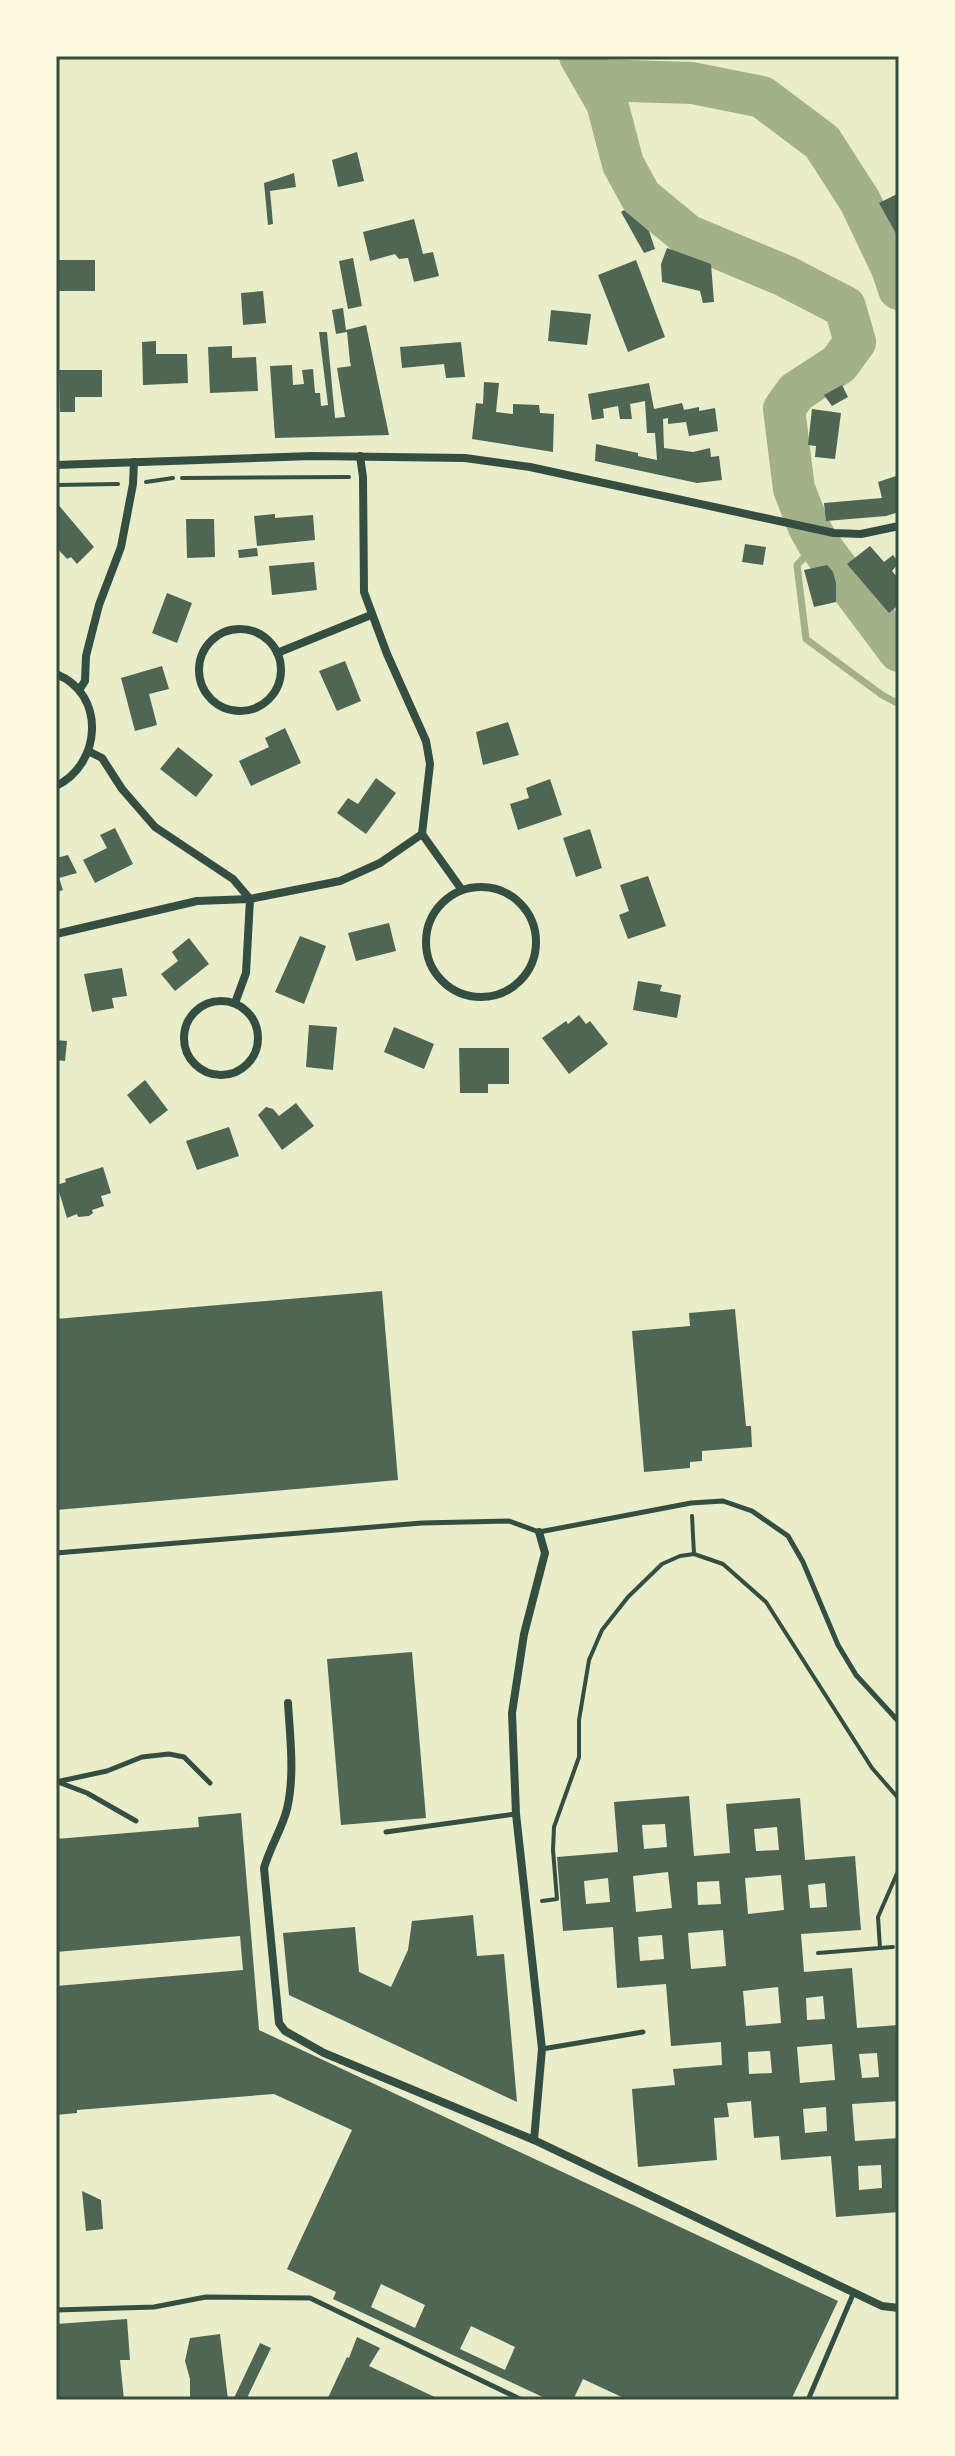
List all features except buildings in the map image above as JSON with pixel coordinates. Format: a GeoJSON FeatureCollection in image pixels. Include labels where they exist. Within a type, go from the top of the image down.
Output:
{"type":"FeatureCollection","features":[{"type":"Feature","properties":{"kind":"street"},"geometry":{"type":"LineString","coordinates":[[360,456],[364,592],[426,741],[430,764],[422,834],[462,890]]}},
{"type":"Feature","properties":{"kind":"street"},"geometry":{"type":"LineString","coordinates":[[56,465],[360,456],[465,458],[530,467],[834,533],[861,534],[899,526]]}},
{"type":"Feature","properties":{"kind":"street"},"geometry":{"type":"LineString","coordinates":[[79,690],[85,681],[86,656],[99,605],[121,547],[134,462]]}},
{"type":"Feature","properties":{"kind":"street"},"geometry":{"type":"LineString","coordinates":[[277,653],[371,615]]}},
{"type":"Feature","properties":{"kind":"street"},"geometry":{"type":"LineString","coordinates":[[246,630],[259,634],[270,642],[277,653],[281,666],[280,680],[266,703],[254,709],[227,709],[215,703],[200,680],[202,654],[220,634],[246,630]]}},
{"type":"Feature","properties":{"kind":"street"},"geometry":{"type":"LineString","coordinates":[[56,674],[79,690],[93,720],[90,752],[80,768],[56,786]]}},
{"type":"Feature","properties":{"kind":"street"},"geometry":{"type":"LineString","coordinates":[[90,752],[102,758],[122,789],[155,827],[233,879],[250,899],[246,973],[235,1003]]}},
{"type":"Feature","properties":{"kind":"street"},"geometry":{"type":"LineString","coordinates":[[56,934],[197,901],[250,899],[340,881],[380,863],[422,834]]}},
{"type":"Feature","properties":{"kind":"street"},"geometry":{"type":"LineString","coordinates":[[481,886],[508,894],[529,914],[536,932],[536,951],[529,969],[517,984],[500,994],[484,997],[458,992],[438,977],[429,961],[426,944],[428,927],[435,911],[462,890],[481,886]]}},
{"type":"Feature","properties":{"kind":"street"},"geometry":{"type":"LineString","coordinates":[[210,1002],[235,1003],[254,1019],[258,1043],[247,1065],[224,1076],[212,1075],[200,1069],[185,1051],[185,1027],[191,1016],[210,1002]]}},
{"type":"Feature","properties":{"kind":"street"},"geometry":{"type":"LineString","coordinates":[[534,2140],[542,2049],[516,1814],[512,1713],[524,1634],[545,1553],[539,1532]]}},
{"type":"Feature","properties":{"kind":"street"},"geometry":{"type":"LineString","coordinates":[[288,1703],[291,1791],[286,1813],[264,1868],[279,2023],[285,2031],[324,2053],[534,2140],[882,2306],[899,2308]]}},
{"type":"Feature","properties":{"kind":"lane"},"geometry":{"type":"LineString","coordinates":[[56,1553],[422,1523],[509,1521],[539,1532],[691,1503],[723,1501],[752,1511],[788,1536],[803,1562],[838,1645],[856,1675],[899,1722]]}},
{"type":"Feature","properties":{"kind":"lane"},"geometry":{"type":"LineString","coordinates":[[56,1782],[107,1771],[142,1757],[169,1754],[184,1757],[210,1783]]}},
{"type":"Feature","properties":{"kind":"lane"},"geometry":{"type":"LineString","coordinates":[[56,1782],[87,1793],[136,1821]]}},
{"type":"Feature","properties":{"kind":"lane"},"geometry":{"type":"LineString","coordinates":[[386,1832],[516,1814]]}},
{"type":"Feature","properties":{"kind":"lane"},"geometry":{"type":"LineString","coordinates":[[542,2049],[643,2032]]}},
{"type":"Feature","properties":{"kind":"lane"},"geometry":{"type":"LineString","coordinates":[[808,2400],[854,2292]]}},
{"type":"Feature","properties":{"kind":"lane"},"geometry":{"type":"LineString","coordinates":[[56,2310],[154,2307],[206,2297],[310,2298],[522,2400]]}},
{"type":"Feature","properties":{"kind":"path"},"geometry":{"type":"LineString","coordinates":[[56,485],[133,484],[170,478],[363,477]]}},
{"type":"Feature","properties":{"kind":"path"},"geometry":{"type":"LineString","coordinates":[[691,1503],[694,1554]]}},
{"type":"Feature","properties":{"kind":"path"},"geometry":{"type":"LineString","coordinates":[[526,1903],[557,1899],[554,1827],[579,1757],[579,1720],[589,1660],[602,1630],[628,1597],[662,1564],[680,1556],[694,1554],[723,1564],[766,1602],[872,1768],[899,1799]]}},
{"type":"Feature","properties":{"kind":"path"},"geometry":{"type":"LineString","coordinates":[[880,1948],[878,1917],[899,1869]]}},
{"type":"Feature","properties":{"kind":"path"},"geometry":{"type":"LineString","coordinates":[[818,1953],[893,1947]]}},
{"type":"Feature","properties":{"kind":"waterway"},"geometry":{"type":"LineString","coordinates":[[580,56],[607,103],[623,164],[641,197],[687,235],[785,276],[845,307],[855,342],[839,364],[796,392],[784,409],[794,489],[818,543],[899,651]]}},
{"type":"Feature","properties":{"kind":"waterway"},"geometry":{"type":"LineString","coordinates":[[595,80],[692,83],[762,97],[822,142],[860,201],[899,289]]}},
{"type":"Feature","properties":{"kind":"waterway"},"geometry":{"type":"LineString","coordinates":[[818,543],[797,565],[806,639],[899,704]]}}]}
